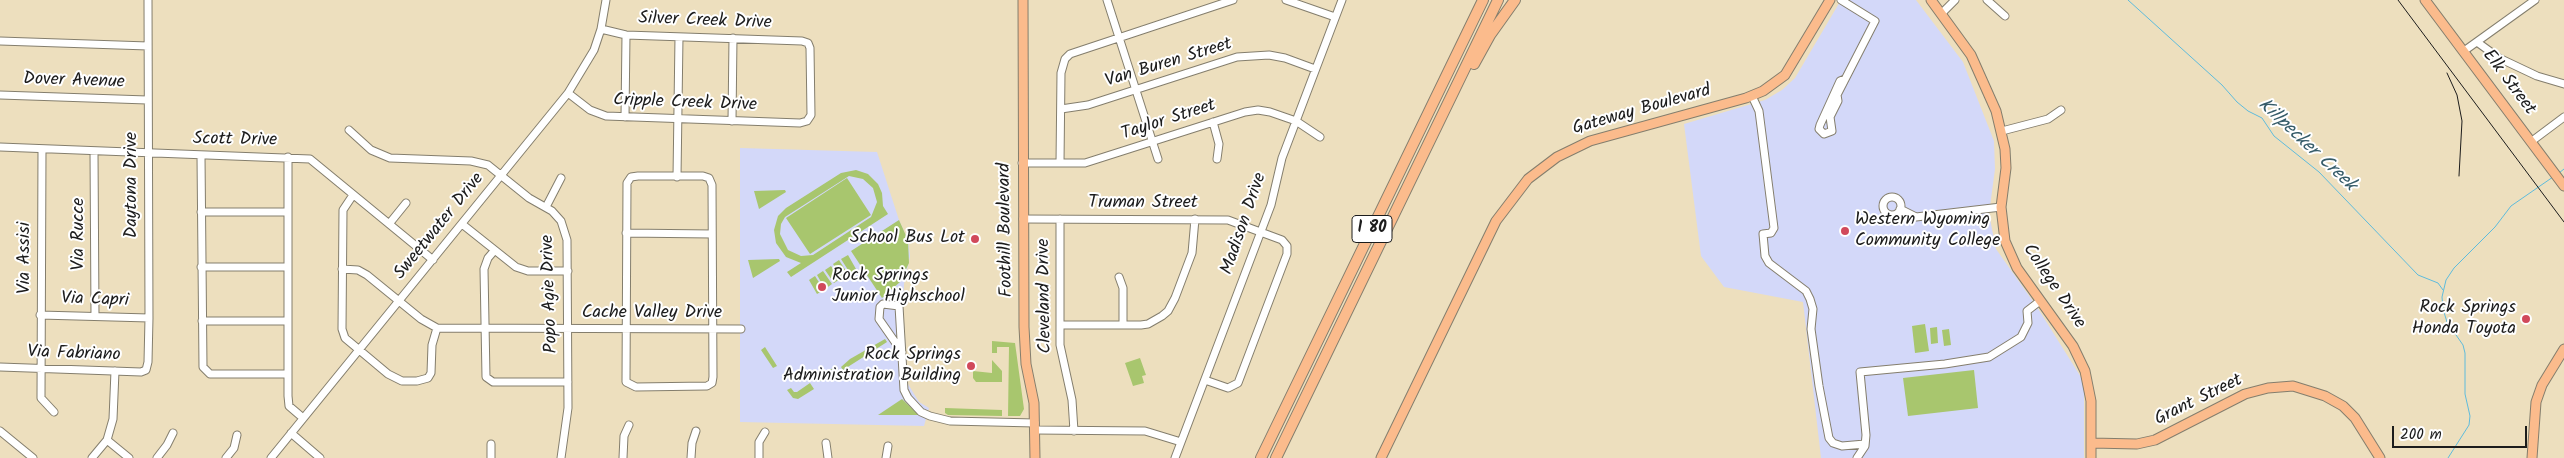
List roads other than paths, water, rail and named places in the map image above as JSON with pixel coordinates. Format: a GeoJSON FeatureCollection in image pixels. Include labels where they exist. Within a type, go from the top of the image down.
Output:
{"type":"FeatureCollection","features":[{"type":"Feature","properties":{"kind":"highway","name":"I 80"},"geometry":{"type":"LineString","coordinates":[[1261,458],[1484,0]]}},
{"type":"Feature","properties":{"kind":"highway","name":"I 80"},"geometry":{"type":"LineString","coordinates":[[1276,458],[1498,0]]}},
{"type":"Feature","properties":{"kind":"highway","name":"I 80"},"geometry":{"type":"LineString","coordinates":[[1421,159],[1490,35],[1515,0]]}},
{"type":"Feature","properties":{"kind":"main road","name":"Foothill Boulevard"},"geometry":{"type":"LineString","coordinates":[[1023,0],[1022,163],[1025,346],[1035,427],[1035,458]]}},
{"type":"Feature","properties":{"kind":"main road","name":"Gateway Boulevard"},"geometry":{"type":"LineString","coordinates":[[1381,458],[1496,221],[1528,179],[1557,156],[1590,141],[1752,96],[1763,91],[1785,75],[1830,0]]}},
{"type":"Feature","properties":{"kind":"main road","name":"College Drive"},"geometry":{"type":"LineString","coordinates":[[1931,0],[1957,34],[1980,74],[2002,131],[2006,168],[2001,207],[2002,226],[2009,253],[2040,301],[2073,346],[2085,371],[2091,401],[2092,458]]}},
{"type":"Feature","properties":{"kind":"main road","name":"Elk Street"},"geometry":{"type":"LineString","coordinates":[[2425,0],[2563,185]]}},
{"type":"Feature","properties":{"kind":"main road"},"geometry":{"type":"LineString","coordinates":[[2532,458],[2536,402],[2542,384],[2564,349]]}},
{"type":"Feature","properties":{"kind":"main road","name":"Grant Street"},"geometry":{"type":"LineString","coordinates":[[2092,443],[2137,444],[2154,440],[2246,394],[2268,388],[2293,386],[2325,396],[2343,406],[2361,426],[2380,458]]}},
{"type":"Feature","properties":{"kind":"street","name":"Daytona Drive"},"geometry":{"type":"LineString","coordinates":[[146,370],[149,318],[148,0]]}},
{"type":"Feature","properties":{"kind":"street","name":"Sweetwater Drive"},"geometry":{"type":"LineString","coordinates":[[271,458],[568,93],[588,61],[601,29],[606,0]]}},
{"type":"Feature","properties":{"kind":"street"},"geometry":{"type":"LineString","coordinates":[[1107,0],[1158,159]]}},
{"type":"Feature","properties":{"kind":"street"},"geometry":{"type":"LineString","coordinates":[[1060,163],[1061,73],[1064,59],[1077,50],[1233,0]]}},
{"type":"Feature","properties":{"kind":"street"},"geometry":{"type":"LineString","coordinates":[[1286,0],[1335,17]]}},
{"type":"Feature","properties":{"kind":"street","name":"Madison Drive"},"geometry":{"type":"LineString","coordinates":[[1175,458],[1261,231],[1296,121],[1342,0]]}},
{"type":"Feature","properties":{"kind":"street"},"geometry":{"type":"LineString","coordinates":[[1841,0],[1875,21],[1845,79],[1830,117],[1833,129],[1830,133],[1824,134],[1819,129],[1820,125],[1840,80],[1845,79]]}},
{"type":"Feature","properties":{"kind":"street"},"geometry":{"type":"LineString","coordinates":[[1942,13],[1955,0]]}},
{"type":"Feature","properties":{"kind":"street"},"geometry":{"type":"LineString","coordinates":[[1987,0],[2005,16]]}},
{"type":"Feature","properties":{"kind":"street"},"geometry":{"type":"LineString","coordinates":[[2464,51],[2534,0]]}},
{"type":"Feature","properties":{"kind":"street","name":"Silver Creek Drive"},"geometry":{"type":"LineString","coordinates":[[601,29],[626,35],[802,41],[808,43],[810,48],[811,115],[807,121]]}},
{"type":"Feature","properties":{"kind":"street"},"geometry":{"type":"LineString","coordinates":[[625,117],[626,35]]}},
{"type":"Feature","properties":{"kind":"street"},"geometry":{"type":"LineString","coordinates":[[677,177],[679,120],[678,37]]}},
{"type":"Feature","properties":{"kind":"street"},"geometry":{"type":"LineString","coordinates":[[732,121],[733,38]]}},
{"type":"Feature","properties":{"kind":"street"},"geometry":{"type":"LineString","coordinates":[[0,41],[148,46]]}},
{"type":"Feature","properties":{"kind":"street"},"geometry":{"type":"LineString","coordinates":[[2477,42],[2499,58],[2537,76],[2564,84]]}},
{"type":"Feature","properties":{"kind":"street","name":"Van Buren Street"},"geometry":{"type":"LineString","coordinates":[[1061,109],[1088,105],[1237,57],[1254,54],[1285,58],[1315,69]]}},
{"type":"Feature","properties":{"kind":"street","name":"Cripple Creek Drive"},"geometry":{"type":"LineString","coordinates":[[568,93],[597,113],[625,117],[800,123],[807,121]]}},
{"type":"Feature","properties":{"kind":"street","name":"Dover Avenue"},"geometry":{"type":"LineString","coordinates":[[0,95],[147,100]]}},
{"type":"Feature","properties":{"kind":"street"},"geometry":{"type":"LineString","coordinates":[[1752,96],[1759,111],[1774,228],[1771,233],[1763,234],[1765,256],[1769,263],[1805,291],[1812,306],[1812,339],[1822,408],[1829,438],[1833,443],[1842,446],[1865,444]]}},
{"type":"Feature","properties":{"kind":"street","name":"Taylor Street"},"geometry":{"type":"LineString","coordinates":[[1022,163],[1086,163],[1213,122],[1258,110],[1296,121],[1320,137]]}},
{"type":"Feature","properties":{"kind":"street"},"geometry":{"type":"LineString","coordinates":[[2002,131],[2048,119],[2061,110]]}},
{"type":"Feature","properties":{"kind":"street"},"geometry":{"type":"LineString","coordinates":[[2532,141],[2564,117]]}},
{"type":"Feature","properties":{"kind":"street"},"geometry":{"type":"LineString","coordinates":[[1213,122],[1219,144],[1217,159]]}},
{"type":"Feature","properties":{"kind":"street","name":"Popo Agie Drive"},"geometry":{"type":"LineString","coordinates":[[348,130],[362,144],[382,155],[400,159],[480,162],[529,198],[546,207],[557,216],[565,228],[568,271],[568,382],[567,415],[561,458]]}},
{"type":"Feature","properties":{"kind":"street","name":"Scott Drive"},"geometry":{"type":"LineString","coordinates":[[0,147],[310,159],[433,260]]}},
{"type":"Feature","properties":{"kind":"street","name":"Via Assisi"},"geometry":{"type":"LineString","coordinates":[[42,149],[40,315],[42,398],[54,412]]}},
{"type":"Feature","properties":{"kind":"street","name":"Via Rucce"},"geometry":{"type":"LineString","coordinates":[[94,150],[96,316]]}},
{"type":"Feature","properties":{"kind":"street"},"geometry":{"type":"LineString","coordinates":[[201,156],[202,363],[207,373],[288,374]]}},
{"type":"Feature","properties":{"kind":"street"},"geometry":{"type":"LineString","coordinates":[[288,157],[289,406],[303,418]]}},
{"type":"Feature","properties":{"kind":"street"},"geometry":{"type":"LineString","coordinates":[[638,176],[677,177],[703,176],[709,178],[712,185],[712,383],[707,386],[690,387],[636,387],[626,382],[627,183],[631,178],[638,176]]}},
{"type":"Feature","properties":{"kind":"street"},"geometry":{"type":"LineString","coordinates":[[546,207],[561,178]]}},
{"type":"Feature","properties":{"kind":"street"},"geometry":{"type":"LineString","coordinates":[[342,269],[363,272],[421,319],[437,328],[432,345],[431,374],[423,381],[408,382],[395,378],[358,351],[343,334],[342,269],[343,210],[353,195]]}},
{"type":"Feature","properties":{"kind":"street"},"geometry":{"type":"LineString","coordinates":[[390,224],[406,204]]}},
{"type":"Feature","properties":{"kind":"street"},"geometry":{"type":"LineString","coordinates":[[1900,210],[1916,217],[2001,207]]}},
{"type":"Feature","properties":{"kind":"street"},"geometry":{"type":"LineString","coordinates":[[201,212],[288,212]]}},
{"type":"Feature","properties":{"kind":"street","name":"Truman Street"},"geometry":{"type":"LineString","coordinates":[[1023,219],[1228,220],[1282,240],[1288,250],[1239,380],[1234,386],[1228,388],[1205,380]]}},
{"type":"Feature","properties":{"kind":"street","name":"Cleveland Drive"},"geometry":{"type":"LineString","coordinates":[[1060,219],[1061,355],[1072,400],[1074,431]]}},
{"type":"Feature","properties":{"kind":"street"},"geometry":{"type":"LineString","coordinates":[[1060,326],[1148,324],[1162,316],[1172,306],[1194,248],[1195,219]]}},
{"type":"Feature","properties":{"kind":"street"},"geometry":{"type":"LineString","coordinates":[[462,224],[494,251],[522,270],[568,271]]}},
{"type":"Feature","properties":{"kind":"street"},"geometry":{"type":"LineString","coordinates":[[626,233],[712,234]]}},
{"type":"Feature","properties":{"kind":"street"},"geometry":{"type":"LineString","coordinates":[[494,251],[488,258],[484,269],[486,377],[493,382],[568,382]]}},
{"type":"Feature","properties":{"kind":"street"},"geometry":{"type":"LineString","coordinates":[[202,267],[288,267]]}},
{"type":"Feature","properties":{"kind":"street"},"geometry":{"type":"LineString","coordinates":[[1119,277],[1123,288],[1123,325]]}},
{"type":"Feature","properties":{"kind":"street"},"geometry":{"type":"LineString","coordinates":[[1857,458],[1865,444],[1860,372],[1985,358],[2021,337],[2028,323],[2027,310],[2040,301]]}},
{"type":"Feature","properties":{"kind":"street"},"geometry":{"type":"LineString","coordinates":[[902,352],[880,319],[880,307],[883,304],[899,306],[902,352],[904,390],[914,405],[930,416],[950,421],[1074,431],[1145,431],[1181,442]]}},
{"type":"Feature","properties":{"kind":"street","name":"Via Capri"},"geometry":{"type":"LineString","coordinates":[[40,315],[149,318]]}},
{"type":"Feature","properties":{"kind":"street"},"geometry":{"type":"LineString","coordinates":[[202,321],[288,321]]}},
{"type":"Feature","properties":{"kind":"street","name":"Cache Valley Drive"},"geometry":{"type":"LineString","coordinates":[[437,328],[741,329]]}},
{"type":"Feature","properties":{"kind":"street","name":"Via Fabriano"},"geometry":{"type":"LineString","coordinates":[[0,367],[141,372],[146,370]]}},
{"type":"Feature","properties":{"kind":"street"},"geometry":{"type":"LineString","coordinates":[[92,458],[107,440],[113,419],[115,371]]}},
{"type":"Feature","properties":{"kind":"street"},"geometry":{"type":"LineString","coordinates":[[623,458],[624,436],[629,425]]}},
{"type":"Feature","properties":{"kind":"street"},"geometry":{"type":"LineString","coordinates":[[691,458],[692,442],[696,430]]}},
{"type":"Feature","properties":{"kind":"street"},"geometry":{"type":"LineString","coordinates":[[0,431],[33,458]]}},
{"type":"Feature","properties":{"kind":"street"},"geometry":{"type":"LineString","coordinates":[[759,458],[760,442],[765,432]]}},
{"type":"Feature","properties":{"kind":"street"},"geometry":{"type":"LineString","coordinates":[[158,458],[168,445],[173,433]]}},
{"type":"Feature","properties":{"kind":"street"},"geometry":{"type":"LineString","coordinates":[[291,433],[320,458]]}},
{"type":"Feature","properties":{"kind":"street"},"geometry":{"type":"LineString","coordinates":[[226,458],[234,448],[238,435]]}},
{"type":"Feature","properties":{"kind":"street"},"geometry":{"type":"LineString","coordinates":[[107,440],[129,458]]}},
{"type":"Feature","properties":{"kind":"street"},"geometry":{"type":"LineString","coordinates":[[826,443],[828,458]]}},
{"type":"Feature","properties":{"kind":"street"},"geometry":{"type":"LineString","coordinates":[[491,444],[492,458]]}},
{"type":"Feature","properties":{"kind":"street"},"geometry":{"type":"LineString","coordinates":[[886,458],[888,446]]}},
{"type":"Feature","properties":{"kind":"waterway","name":"Killpecker Creek"},"geometry":{"type":"LineString","coordinates":[[2128,0],[2222,85],[2237,102],[2248,111],[2262,118],[2274,136],[2319,172],[2418,275],[2438,283],[2443,290]]}},
{"type":"Feature","properties":{"kind":"waterway"},"geometry":{"type":"LineString","coordinates":[[2559,173],[2564,169]]}},
{"type":"Feature","properties":{"kind":"waterway"},"geometry":{"type":"LineString","coordinates":[[2448,458],[2469,425],[2470,416],[2465,394],[2465,353],[2463,345],[2447,322],[2443,309],[2442,297],[2446,280],[2454,268],[2495,227],[2511,206],[2553,177]]}},
{"type":"Feature","properties":{"kind":"railway"},"geometry":{"type":"LineString","coordinates":[[2398,0],[2564,222]]}},
{"type":"Feature","properties":{"kind":"railway"},"geometry":{"type":"LineString","coordinates":[[2447,73],[2457,95],[2462,121],[2459,176]]}},
{"type":"Feature","properties":{"kind":"place","name":"Western Wyoming Community College"},"geometry":{"type":"Point","coordinates":[1845,231]}},
{"type":"Feature","properties":{"kind":"place","name":"School Bus Lot"},"geometry":{"type":"Point","coordinates":[975,239]}},
{"type":"Feature","properties":{"kind":"place","name":"Rock Springs Junior Highschool"},"geometry":{"type":"Point","coordinates":[822,287]}},
{"type":"Feature","properties":{"kind":"place","name":"Rock Springs Honda Toyota"},"geometry":{"type":"Point","coordinates":[2526,319]}},
{"type":"Feature","properties":{"kind":"place","name":"Rock Springs Administration Building"},"geometry":{"type":"Point","coordinates":[971,366]}}]}
